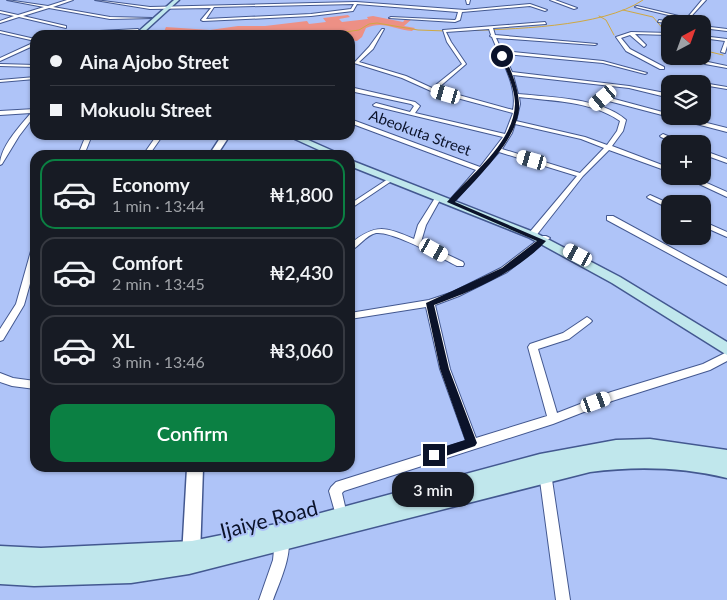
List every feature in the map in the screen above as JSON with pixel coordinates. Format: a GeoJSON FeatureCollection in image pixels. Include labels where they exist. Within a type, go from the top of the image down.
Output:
{"type":"FeatureCollection","features":[{"type":"Feature","properties":{"kind":"main road"},"geometry":{"type":"LineString","coordinates":[[144,30],[172,0]]}},
{"type":"Feature","properties":{"kind":"main road"},"geometry":{"type":"LineString","coordinates":[[142,30],[150,18],[177,0]]}},
{"type":"Feature","properties":{"kind":"main road"},"geometry":{"type":"LineString","coordinates":[[294,140],[319,150]]}},
{"type":"Feature","properties":{"kind":"main road"},"geometry":{"type":"LineString","coordinates":[[302,140],[326,150]]}},
{"type":"Feature","properties":{"kind":"main road"},"geometry":{"type":"LineString","coordinates":[[355,163],[391,180],[438,198],[452,201]]}},
{"type":"Feature","properties":{"kind":"main road"},"geometry":{"type":"LineString","coordinates":[[355,163],[539,236],[611,272],[727,341]]}},
{"type":"Feature","properties":{"kind":"main road"},"geometry":{"type":"LineString","coordinates":[[539,236],[616,280],[727,349]]}},
{"type":"Feature","properties":{"kind":"main road"},"geometry":{"type":"LineString","coordinates":[[543,468],[616,448],[650,447],[727,458]]}},
{"type":"Feature","properties":{"kind":"main road"},"geometry":{"type":"LineString","coordinates":[[543,468],[622,459],[667,460],[727,470]]}},
{"type":"Feature","properties":{"kind":"main road","name":"Ijaiye Road"},"geometry":{"type":"LineString","coordinates":[[282,537],[341,515],[543,468]]}},
{"type":"Feature","properties":{"kind":"main road","name":"Ijaiye Road"},"geometry":{"type":"LineString","coordinates":[[0,574],[34,576],[132,573],[191,557],[282,537],[543,468]]}},
{"type":"Feature","properties":{"kind":"main road","name":"Ijaiye Road"},"geometry":{"type":"LineString","coordinates":[[0,555],[50,558],[191,557]]}},
{"type":"Feature","properties":{"kind":"street"},"geometry":{"type":"LineString","coordinates":[[9,0],[110,18],[150,18]]}},
{"type":"Feature","properties":{"kind":"street"},"geometry":{"type":"LineString","coordinates":[[0,22],[71,0]]}},
{"type":"Feature","properties":{"kind":"street"},"geometry":{"type":"LineString","coordinates":[[98,0],[145,8],[356,3],[460,11],[532,5],[545,10]]}},
{"type":"Feature","properties":{"kind":"street"},"geometry":{"type":"LineString","coordinates":[[208,0],[210,7],[203,20],[314,15],[353,10],[356,3]]}},
{"type":"Feature","properties":{"kind":"street"},"geometry":{"type":"LineString","coordinates":[[244,0],[244,5]]}},
{"type":"Feature","properties":{"kind":"street"},"geometry":{"type":"LineString","coordinates":[[383,5],[386,0]]}},
{"type":"Feature","properties":{"kind":"street"},"geometry":{"type":"LineString","coordinates":[[552,0],[575,8]]}},
{"type":"Feature","properties":{"kind":"street"},"geometry":{"type":"LineString","coordinates":[[691,15],[704,0]]}},
{"type":"Feature","properties":{"kind":"street"},"geometry":{"type":"LineString","coordinates":[[437,2],[437,9]]}},
{"type":"Feature","properties":{"kind":"street"},"geometry":{"type":"LineString","coordinates":[[637,7],[671,15]]}},
{"type":"Feature","properties":{"kind":"street"},"geometry":{"type":"LineString","coordinates":[[391,18],[455,21],[458,20],[460,11]]}},
{"type":"Feature","properties":{"kind":"street"},"geometry":{"type":"LineString","coordinates":[[0,12],[65,27]]}},
{"type":"Feature","properties":{"kind":"street"},"geometry":{"type":"LineString","coordinates":[[491,31],[545,24]]}},
{"type":"Feature","properties":{"kind":"street"},"geometry":{"type":"LineString","coordinates":[[711,28],[727,30]]}},
{"type":"Feature","properties":{"kind":"street"},"geometry":{"type":"LineString","coordinates":[[433,90],[464,64],[449,42],[445,31],[460,29],[491,31],[595,44]]}},
{"type":"Feature","properties":{"kind":"street"},"geometry":{"type":"LineString","coordinates":[[383,30],[372,48],[356,63],[404,77],[433,90],[515,112]]}},
{"type":"Feature","properties":{"kind":"street"},"geometry":{"type":"LineString","coordinates":[[452,201],[499,150],[513,122],[517,104],[510,73],[491,31]]}},
{"type":"Feature","properties":{"kind":"street"},"geometry":{"type":"LineString","coordinates":[[0,32],[30,40]]}},
{"type":"Feature","properties":{"kind":"street"},"geometry":{"type":"LineString","coordinates":[[631,33],[644,46]]}},
{"type":"Feature","properties":{"kind":"street"},"geometry":{"type":"LineString","coordinates":[[661,33],[631,33],[618,37],[628,50],[662,68]]}},
{"type":"Feature","properties":{"kind":"street"},"geometry":{"type":"LineString","coordinates":[[572,37],[575,42]]}},
{"type":"Feature","properties":{"kind":"street"},"geometry":{"type":"LineString","coordinates":[[711,38],[727,40],[723,52]]}},
{"type":"Feature","properties":{"kind":"street"},"geometry":{"type":"LineString","coordinates":[[0,60],[30,44]]}},
{"type":"Feature","properties":{"kind":"street"},"geometry":{"type":"LineString","coordinates":[[501,52],[603,62],[645,73]]}},
{"type":"Feature","properties":{"kind":"street"},"geometry":{"type":"LineString","coordinates":[[0,54],[8,56]]}},
{"type":"Feature","properties":{"kind":"street"},"geometry":{"type":"LineString","coordinates":[[711,64],[727,67]]}},
{"type":"Feature","properties":{"kind":"street"},"geometry":{"type":"LineString","coordinates":[[0,65],[30,66]]}},
{"type":"Feature","properties":{"kind":"street"},"geometry":{"type":"LineString","coordinates":[[510,73],[612,84],[661,94]]}},
{"type":"Feature","properties":{"kind":"street"},"geometry":{"type":"LineString","coordinates":[[0,81],[30,78]]}},
{"type":"Feature","properties":{"kind":"street"},"geometry":{"type":"LineString","coordinates":[[592,107],[603,98],[612,84]]}},
{"type":"Feature","properties":{"kind":"street"},"geometry":{"type":"LineString","coordinates":[[712,85],[727,88]]}},
{"type":"Feature","properties":{"kind":"street"},"geometry":{"type":"LineString","coordinates":[[355,90],[416,104],[417,106],[412,113]]}},
{"type":"Feature","properties":{"kind":"street"},"geometry":{"type":"LineString","coordinates":[[355,315],[430,303],[456,294],[504,270],[539,236],[582,175],[608,147],[620,130],[623,120],[616,115],[592,107],[515,95]]}},
{"type":"Feature","properties":{"kind":"street"},"geometry":{"type":"LineString","coordinates":[[603,98],[661,113]]}},
{"type":"Feature","properties":{"kind":"street"},"geometry":{"type":"LineString","coordinates":[[376,105],[506,136]]}},
{"type":"Feature","properties":{"kind":"street"},"geometry":{"type":"LineString","coordinates":[[0,113],[30,111]]}},
{"type":"Feature","properties":{"kind":"street"},"geometry":{"type":"LineString","coordinates":[[0,163],[16,135],[30,117]]}},
{"type":"Feature","properties":{"kind":"street"},"geometry":{"type":"LineString","coordinates":[[513,122],[557,131],[661,167]]}},
{"type":"Feature","properties":{"kind":"street","name":"Abeokuta Street"},"geometry":{"type":"LineString","coordinates":[[355,123],[480,169]]}},
{"type":"Feature","properties":{"kind":"street"},"geometry":{"type":"LineString","coordinates":[[707,125],[727,130]]}},
{"type":"Feature","properties":{"kind":"street"},"geometry":{"type":"LineString","coordinates":[[499,150],[582,175]]}},
{"type":"Feature","properties":{"kind":"street"},"geometry":{"type":"LineString","coordinates":[[711,155],[727,161]]}},
{"type":"Feature","properties":{"kind":"street"},"geometry":{"type":"LineString","coordinates":[[355,204],[391,180]]}},
{"type":"Feature","properties":{"kind":"street"},"geometry":{"type":"LineString","coordinates":[[705,185],[727,195]]}},
{"type":"Feature","properties":{"kind":"street"},"geometry":{"type":"LineString","coordinates":[[650,197],[661,202]]}},
{"type":"Feature","properties":{"kind":"street"},"geometry":{"type":"LineString","coordinates":[[417,244],[422,225],[438,198]]}},
{"type":"Feature","properties":{"kind":"street"},"geometry":{"type":"LineString","coordinates":[[610,218],[727,282]]}},
{"type":"Feature","properties":{"kind":"street"},"geometry":{"type":"LineString","coordinates":[[711,227],[727,235]]}},
{"type":"Feature","properties":{"kind":"street"},"geometry":{"type":"LineString","coordinates":[[355,245],[376,231],[434,250],[460,264]]}},
{"type":"Feature","properties":{"kind":"street"},"geometry":{"type":"LineString","coordinates":[[0,337],[20,305],[30,269]]}},
{"type":"Feature","properties":{"kind":"street"},"geometry":{"type":"LineString","coordinates":[[430,303],[445,369],[472,443]]}},
{"type":"Feature","properties":{"kind":"street"},"geometry":{"type":"LineString","coordinates":[[553,418],[532,347],[566,336],[587,321]]}},
{"type":"Feature","properties":{"kind":"street"},"geometry":{"type":"LineString","coordinates":[[341,515],[336,491],[340,486],[553,418],[706,366],[727,356]]}},
{"type":"Feature","properties":{"kind":"street"},"geometry":{"type":"LineString","coordinates":[[0,377],[12,382],[30,384]]}},
{"type":"Feature","properties":{"kind":"street"},"geometry":{"type":"LineString","coordinates":[[543,468],[563,600]]}},
{"type":"Feature","properties":{"kind":"street"},"geometry":{"type":"LineString","coordinates":[[191,557],[195,472]]}},
{"type":"Feature","properties":{"kind":"street"},"geometry":{"type":"LineString","coordinates":[[266,600],[280,560],[282,537]]}},
{"type":"Feature","properties":{"kind":"shaded area"},"geometry":{"type":"Polygon","coordinates":[[[348,15],[350,17],[339,19],[342,22],[368,19],[367,17],[373,16],[403,22],[406,18],[412,19],[404,26],[415,28],[412,31],[384,25],[372,26],[366,28],[362,37],[357,41],[355,41],[355,30],[210,30],[307,21],[309,24],[326,22],[323,18],[348,15]]]}},
{"type":"Feature","properties":{"kind":"shaded area"},"geometry":{"type":"Polygon","coordinates":[[[166,27],[210,30],[165,30],[166,27]]]}},
{"type":"Feature","properties":{"kind":"waterway"},"geometry":{"type":"LineString","coordinates":[[601,17],[625,9],[643,0]]}},
{"type":"Feature","properties":{"kind":"waterway"},"geometry":{"type":"LineString","coordinates":[[623,10],[653,17],[661,26]]}},
{"type":"Feature","properties":{"kind":"waterway"},"geometry":{"type":"LineString","coordinates":[[459,31],[528,28],[580,22],[601,17]]}},
{"type":"Feature","properties":{"kind":"waterway"},"geometry":{"type":"LineString","coordinates":[[601,17],[606,20],[614,35]]}},
{"type":"Feature","properties":{"kind":"waterway"},"geometry":{"type":"LineString","coordinates":[[355,31],[369,24],[377,23],[418,30],[446,31]]}},
{"type":"Feature","properties":{"kind":"waterway"},"geometry":{"type":"LineString","coordinates":[[711,52],[723,55]]}},
{"type":"Feature","properties":{"kind":"route"},"geometry":{"type":"LineString","coordinates":[[434,455],[472,443],[445,369],[430,303],[456,294],[504,270],[542,241],[506,224],[450,202],[499,150],[513,122],[517,104],[510,73],[502,56]]}}]}
